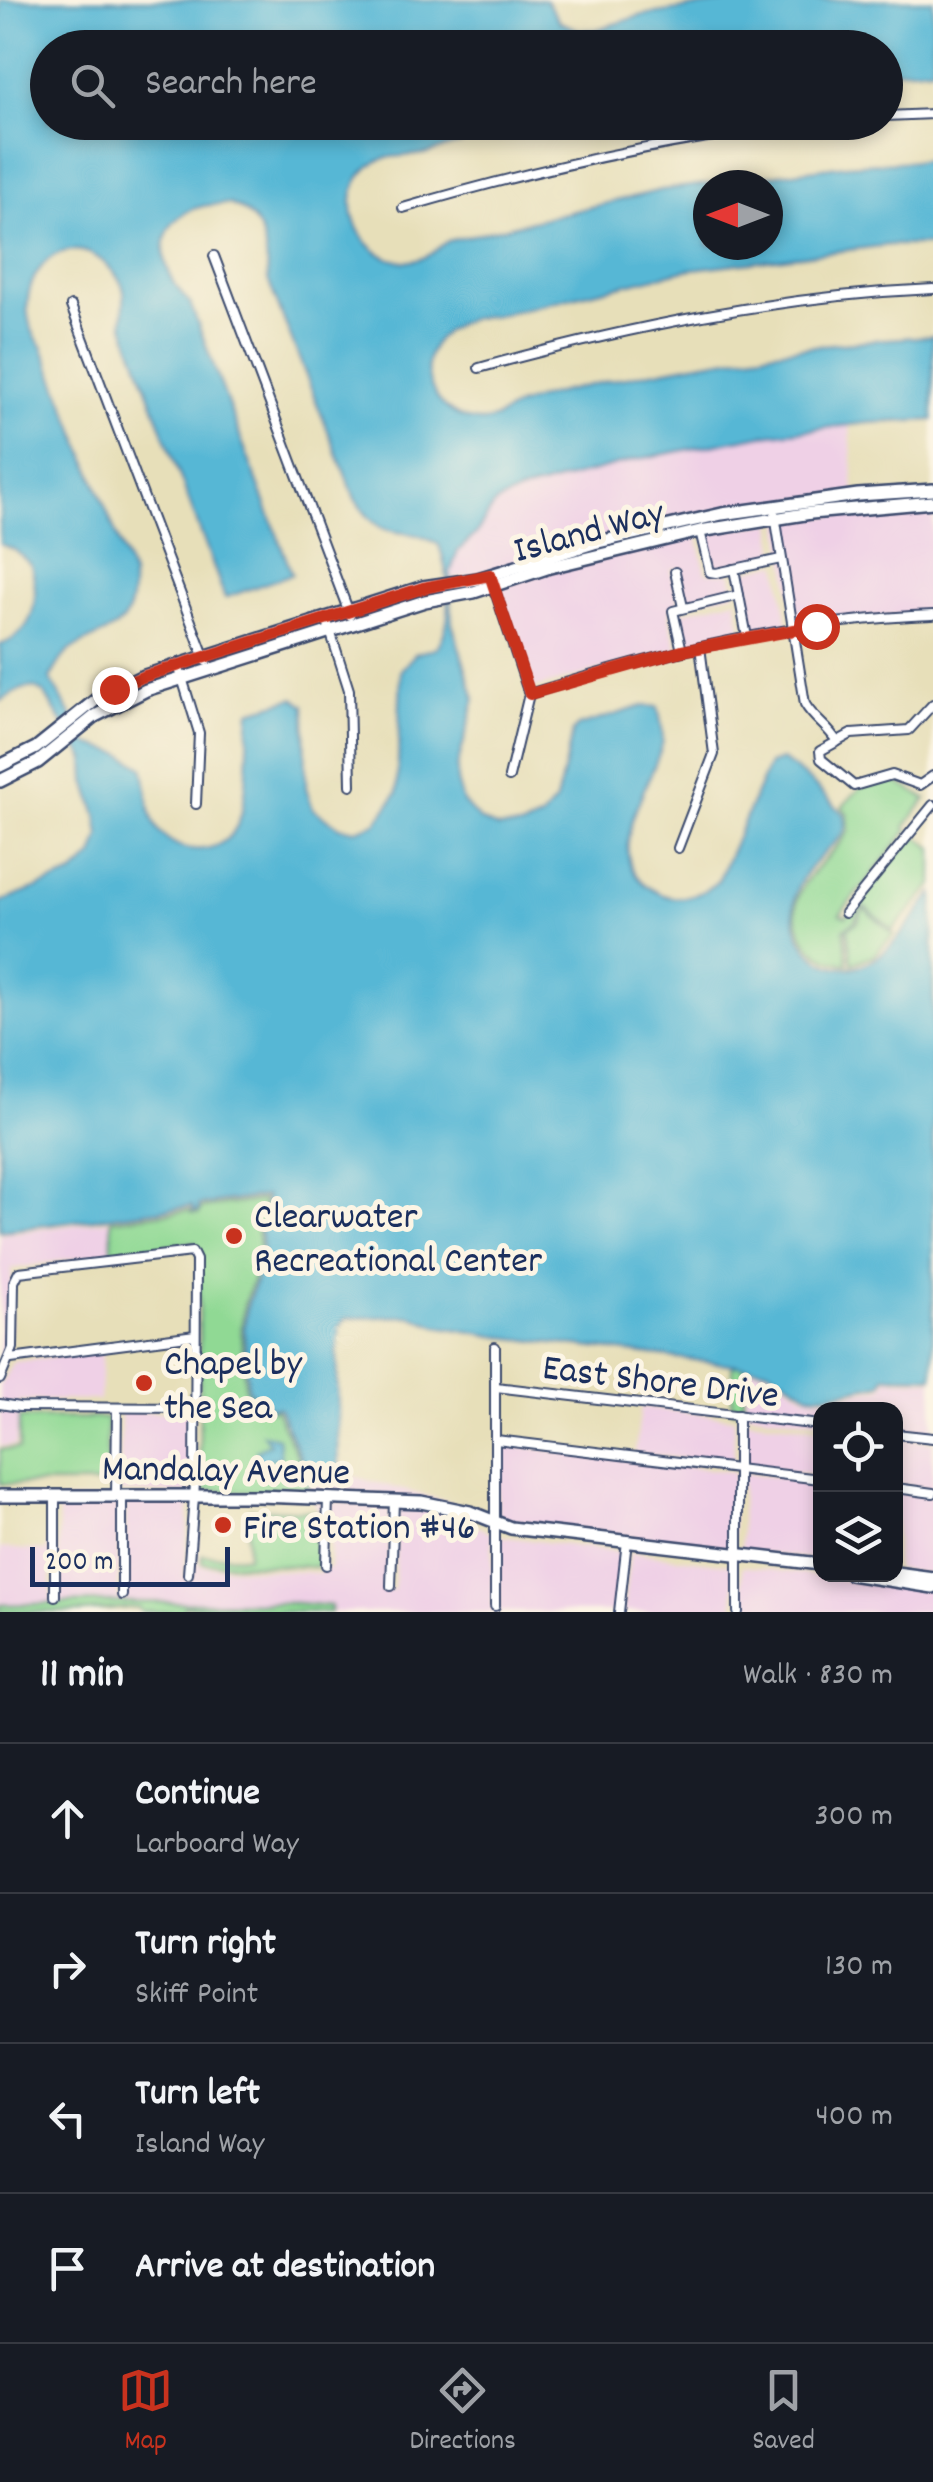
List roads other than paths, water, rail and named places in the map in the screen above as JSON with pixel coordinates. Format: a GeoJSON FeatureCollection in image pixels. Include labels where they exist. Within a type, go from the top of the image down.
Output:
{"type":"FeatureCollection","features":[{"type":"Feature","properties":{"kind":"street"},"geometry":{"type":"LineString","coordinates":[[903,115],[933,114]]}},
{"type":"Feature","properties":{"kind":"street"},"geometry":{"type":"LineString","coordinates":[[403,208],[620,151],[694,140]]}},
{"type":"Feature","properties":{"kind":"street"},"geometry":{"type":"LineString","coordinates":[[214,256],[351,618]]}},
{"type":"Feature","properties":{"kind":"street"},"geometry":{"type":"LineString","coordinates":[[479,368],[683,318],[830,297],[933,290]]}},
{"type":"Feature","properties":{"kind":"street"},"geometry":{"type":"LineString","coordinates":[[71,306],[209,670]]}},
{"type":"Feature","properties":{"kind":"street","name":"Island Way"},"geometry":{"type":"LineString","coordinates":[[351,618],[448,596],[647,536],[859,495],[933,490]]}},
{"type":"Feature","properties":{"kind":"street","name":"Island Way"},"geometry":{"type":"LineString","coordinates":[[647,536],[700,531],[774,512],[933,502]]}},
{"type":"Feature","properties":{"kind":"street"},"geometry":{"type":"LineString","coordinates":[[774,512],[805,704],[837,742]]}},
{"type":"Feature","properties":{"kind":"street"},"geometry":{"type":"LineString","coordinates":[[700,531],[710,572],[782,559]]}},
{"type":"Feature","properties":{"kind":"street"},"geometry":{"type":"LineString","coordinates":[[734,569],[748,637]]}},
{"type":"Feature","properties":{"kind":"street"},"geometry":{"type":"LineString","coordinates":[[676,572],[684,607]]}},
{"type":"Feature","properties":{"kind":"street"},"geometry":{"type":"LineString","coordinates":[[492,581],[530,694],[509,777]]}},
{"type":"Feature","properties":{"kind":"street","name":"Island Way"},"geometry":{"type":"LineString","coordinates":[[0,781],[38,762],[118,702],[204,657],[351,618],[448,582],[492,581]]}},
{"type":"Feature","properties":{"kind":"street"},"geometry":{"type":"LineString","coordinates":[[682,651],[674,611],[739,595]]}},
{"type":"Feature","properties":{"kind":"street"},"geometry":{"type":"LineString","coordinates":[[530,694],[682,651],[748,637],[933,615]]}},
{"type":"Feature","properties":{"kind":"street"},"geometry":{"type":"LineString","coordinates":[[328,625],[349,690],[351,785]]}},
{"type":"Feature","properties":{"kind":"street","name":"Island Way"},"geometry":{"type":"LineString","coordinates":[[0,766],[36,748],[73,716],[114,689],[180,672],[209,670],[328,625]]}},
{"type":"Feature","properties":{"kind":"street"},"geometry":{"type":"LineString","coordinates":[[678,848],[714,754],[700,647]]}},
{"type":"Feature","properties":{"kind":"street"},"geometry":{"type":"LineString","coordinates":[[180,672],[199,734],[196,804]]}},
{"type":"Feature","properties":{"kind":"street"},"geometry":{"type":"LineString","coordinates":[[932,708],[908,730],[851,734],[820,751],[821,760],[854,786],[892,775],[920,785],[933,776]]}},
{"type":"Feature","properties":{"kind":"street"},"geometry":{"type":"LineString","coordinates":[[845,913],[933,805]]}},
{"type":"Feature","properties":{"kind":"street"},"geometry":{"type":"LineString","coordinates":[[0,1379],[11,1359],[14,1282],[22,1271],[192,1252],[196,1260],[194,1496],[188,1574]]}},
{"type":"Feature","properties":{"kind":"street"},"geometry":{"type":"LineString","coordinates":[[11,1359],[195,1335]]}},
{"type":"Feature","properties":{"kind":"street"},"geometry":{"type":"LineString","coordinates":[[495,1606],[496,1347]]}},
{"type":"Feature","properties":{"kind":"street","name":"East Shore Drive"},"geometry":{"type":"LineString","coordinates":[[496,1387],[813,1424]]}},
{"type":"Feature","properties":{"kind":"street"},"geometry":{"type":"LineString","coordinates":[[0,1404],[195,1408]]}},
{"type":"Feature","properties":{"kind":"street"},"geometry":{"type":"LineString","coordinates":[[117,1408],[122,1595]]}},
{"type":"Feature","properties":{"kind":"street"},"geometry":{"type":"LineString","coordinates":[[738,1415],[738,1612]]}},
{"type":"Feature","properties":{"kind":"street"},"geometry":{"type":"LineString","coordinates":[[903,1435],[933,1438]]}},
{"type":"Feature","properties":{"kind":"street"},"geometry":{"type":"LineString","coordinates":[[496,1440],[813,1478]]}},
{"type":"Feature","properties":{"kind":"street"},"geometry":{"type":"LineString","coordinates":[[903,1489],[933,1493]]}},
{"type":"Feature","properties":{"kind":"street","name":"Mandalay Avenue"},"geometry":{"type":"LineString","coordinates":[[0,1496],[328,1498],[434,1504],[494,1527],[813,1566]]}},
{"type":"Feature","properties":{"kind":"street"},"geometry":{"type":"LineString","coordinates":[[55,1496],[55,1596]]}},
{"type":"Feature","properties":{"kind":"street"},"geometry":{"type":"LineString","coordinates":[[326,1565],[328,1498]]}},
{"type":"Feature","properties":{"kind":"street"},"geometry":{"type":"LineString","coordinates":[[391,1586],[394,1501]]}},
{"type":"Feature","properties":{"kind":"street"},"geometry":{"type":"LineString","coordinates":[[619,1612],[627,1545]]}},
{"type":"Feature","properties":{"kind":"street"},"geometry":{"type":"LineString","coordinates":[[903,1573],[933,1578]]}},
{"type":"Feature","properties":{"kind":"street"},"geometry":{"type":"LineString","coordinates":[[897,1582],[933,1588]]}},
{"type":"Feature","properties":{"kind":"water"},"geometry":{"type":"Polygon","coordinates":[[[0,0],[546,0],[560,22],[579,30],[30,30],[30,140],[473,140],[428,153],[383,159],[369,167],[356,183],[352,201],[354,220],[375,250],[391,259],[409,261],[429,255],[448,241],[693,186],[693,260],[767,260],[685,270],[478,317],[450,329],[431,350],[429,378],[435,394],[448,409],[472,420],[495,418],[547,396],[678,367],[805,347],[933,336],[933,420],[762,435],[634,460],[519,492],[495,504],[476,534],[458,551],[450,573],[452,623],[475,699],[457,781],[463,802],[480,820],[497,828],[522,827],[540,819],[556,801],[573,731],[578,726],[643,706],[658,707],[662,745],[638,804],[628,846],[630,865],[641,881],[676,898],[699,893],[718,881],[769,764],[782,760],[845,815],[842,835],[805,874],[794,904],[799,935],[818,959],[845,968],[873,960],[893,944],[933,893],[933,1377],[885,1376],[882,1384],[827,1395],[809,1394],[769,1369],[494,1336],[437,1326],[411,1316],[347,1318],[339,1327],[337,1352],[339,1475],[309,1477],[279,1408],[267,1407],[266,1402],[248,1390],[244,1330],[247,1306],[263,1258],[260,1226],[266,1225],[266,1196],[199,1205],[199,1211],[193,1211],[192,1206],[0,1231],[0,902],[74,874],[93,856],[100,836],[86,781],[85,759],[44,693],[28,688],[0,701],[0,645],[21,632],[32,612],[35,590],[31,565],[15,550],[0,544],[0,0]],[[229,204],[187,212],[166,235],[167,268],[190,303],[292,574],[225,598],[123,323],[123,289],[118,278],[89,253],[70,250],[54,256],[40,268],[27,305],[31,326],[132,575],[129,607],[119,625],[70,651],[50,679],[88,744],[121,754],[143,767],[149,807],[157,828],[176,845],[188,848],[213,847],[224,842],[239,821],[246,783],[250,711],[294,698],[305,705],[306,788],[313,809],[340,827],[356,830],[376,823],[397,793],[401,670],[415,654],[437,647],[448,611],[448,583],[439,545],[376,524],[355,499],[268,280],[266,256],[256,224],[241,209],[229,204]]]}},
{"type":"Feature","properties":{"kind":"water"},"geometry":{"type":"Polygon","coordinates":[[[746,0],[933,0],[933,68],[903,69],[903,30],[595,30],[643,15],[746,0]]]}},
{"type":"Feature","properties":{"kind":"water"},"geometry":{"type":"Polygon","coordinates":[[[933,160],[933,245],[889,245],[783,258],[783,174],[933,160]]]}},
{"type":"Feature","properties":{"kind":"water"},"geometry":{"type":"Polygon","coordinates":[[[263,1434],[278,1438],[281,1457],[259,1463],[256,1450],[270,1444],[263,1434]]]}},
{"type":"Feature","properties":{"kind":"place","name":"Clearwater Recreational Center"},"geometry":{"type":"Point","coordinates":[234,1236]}},
{"type":"Feature","properties":{"kind":"place","name":"Chapel by the Sea"},"geometry":{"type":"Point","coordinates":[144,1383]}},
{"type":"Feature","properties":{"kind":"place","name":"Fire Station #46"},"geometry":{"type":"Point","coordinates":[223,1525]}}]}
